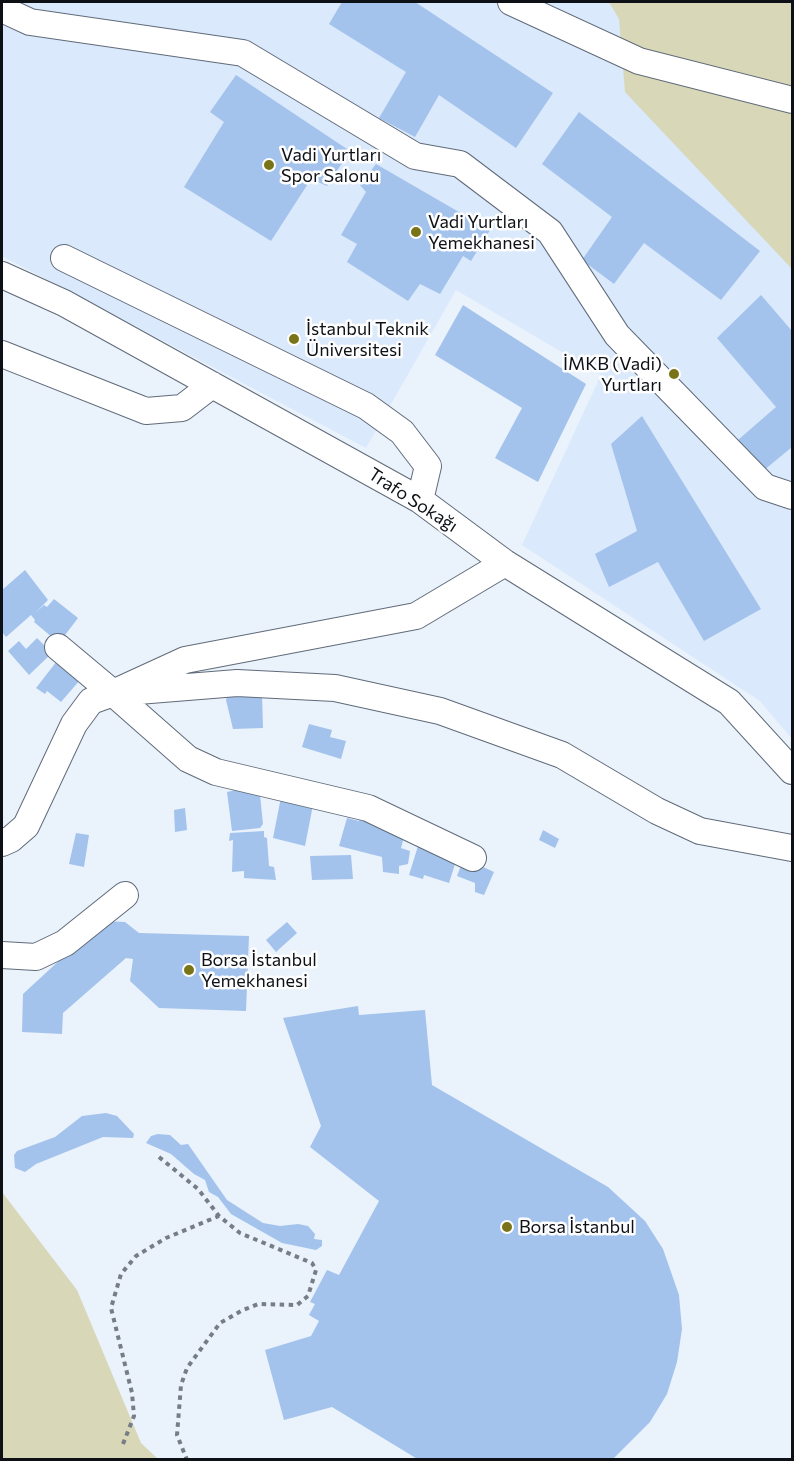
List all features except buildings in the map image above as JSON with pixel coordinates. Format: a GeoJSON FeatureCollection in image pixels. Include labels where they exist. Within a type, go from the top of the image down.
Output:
{"type":"FeatureCollection","features":[{"type":"Feature","properties":{"kind":"street"},"geometry":{"type":"LineString","coordinates":[[511,2],[639,61],[792,100]]}},
{"type":"Feature","properties":{"kind":"street"},"geometry":{"type":"LineString","coordinates":[[2,9],[30,21],[243,53],[415,156],[460,165],[550,232],[617,335],[765,487],[792,496]]}},
{"type":"Feature","properties":{"kind":"street"},"geometry":{"type":"LineString","coordinates":[[64,258],[366,406],[402,432],[428,466],[420,500]]}},
{"type":"Feature","properties":{"kind":"street","name":"Trafo Sokağı"},"geometry":{"type":"LineString","coordinates":[[2,275],[64,303],[420,500],[505,563],[729,702],[792,771]]}},
{"type":"Feature","properties":{"kind":"street"},"geometry":{"type":"LineString","coordinates":[[2,354],[146,411],[182,408],[212,385]]}},
{"type":"Feature","properties":{"kind":"street"},"geometry":{"type":"LineString","coordinates":[[2,840],[26,826],[74,724],[91,702],[185,660],[416,616],[505,563]]}},
{"type":"Feature","properties":{"kind":"street"},"geometry":{"type":"LineString","coordinates":[[58,647],[188,759],[216,772],[368,808],[473,858]]}},
{"type":"Feature","properties":{"kind":"street"},"geometry":{"type":"LineString","coordinates":[[113,693],[237,683],[335,688],[440,711],[562,754],[657,811],[700,831],[792,848]]}},
{"type":"Feature","properties":{"kind":"street"},"geometry":{"type":"LineString","coordinates":[[2,955],[36,957],[64,943],[125,895]]}},
{"type":"Feature","properties":{"kind":"path"},"geometry":{"type":"LineString","coordinates":[[159,1157],[198,1189],[219,1216],[240,1233],[312,1263],[316,1270],[308,1296],[297,1305],[258,1304],[220,1323],[187,1368],[181,1385],[177,1435],[188,1460]]}},
{"type":"Feature","properties":{"kind":"path"},"geometry":{"type":"LineString","coordinates":[[123,1444],[134,1416],[132,1393],[111,1308],[121,1274],[136,1256],[166,1238],[219,1216]]}},
{"type":"Feature","properties":{"kind":"shaded area","name":"İstanbul Teknik Üniversitesi"},"geometry":{"type":"Polygon","coordinates":[[[2,2],[792,2],[792,739],[760,701],[522,545],[601,375],[456,290],[366,448],[2,256],[2,2]]]}},
{"type":"Feature","properties":{"kind":"green space"},"geometry":{"type":"Polygon","coordinates":[[[609,2],[792,2],[792,269],[625,92],[619,19],[609,2]]]}},
{"type":"Feature","properties":{"kind":"green space"},"geometry":{"type":"Polygon","coordinates":[[[2,1192],[77,1290],[141,1443],[158,1459],[2,1459],[2,1192]]]}},
{"type":"Feature","properties":{"kind":"place","name":"Vadi Yurtları Spor Salonu"},"geometry":{"type":"Point","coordinates":[269,165]}},
{"type":"Feature","properties":{"kind":"place","name":"Vadi Yurtları Yemekhanesi"},"geometry":{"type":"Point","coordinates":[416,232]}},
{"type":"Feature","properties":{"kind":"place","name":"İstanbul Teknik Üniversitesi"},"geometry":{"type":"Point","coordinates":[294,339]}},
{"type":"Feature","properties":{"kind":"place","name":"İMKB (Vadi) Yurtları"},"geometry":{"type":"Point","coordinates":[674,374]}},
{"type":"Feature","properties":{"kind":"place","name":"Borsa İstanbul Yemekhanesi"},"geometry":{"type":"Point","coordinates":[189,970]}},
{"type":"Feature","properties":{"kind":"place","name":"Borsa İstanbul"},"geometry":{"type":"Point","coordinates":[507,1227]}}]}
